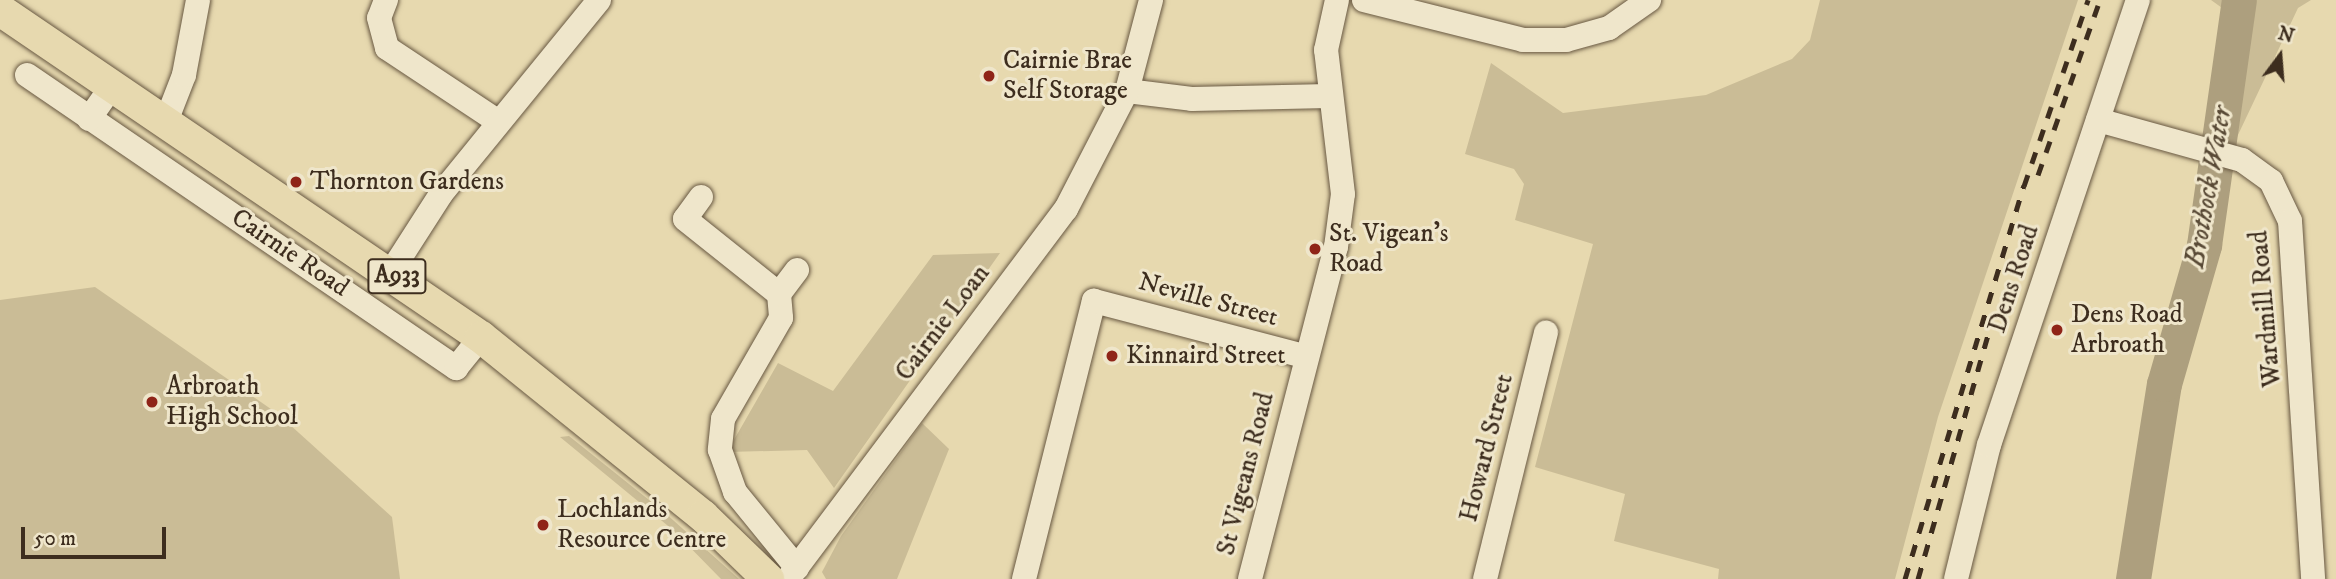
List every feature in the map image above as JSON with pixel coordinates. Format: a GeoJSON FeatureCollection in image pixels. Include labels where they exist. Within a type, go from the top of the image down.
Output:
{"type":"FeatureCollection","features":[{"type":"Feature","properties":{"kind":"main road","name":"Cairnie Road"},"geometry":{"type":"LineString","coordinates":[[0,10],[110,89],[391,272],[481,337],[703,516],[784,576]]}},
{"type":"Feature","properties":{"kind":"street"},"geometry":{"type":"LineString","coordinates":[[165,124],[184,75],[198,0]]}},
{"type":"Feature","properties":{"kind":"street"},"geometry":{"type":"LineString","coordinates":[[386,0],[379,18],[387,48],[499,122]]}},
{"type":"Feature","properties":{"kind":"street"},"geometry":{"type":"LineString","coordinates":[[391,272],[441,194],[599,0]]}},
{"type":"Feature","properties":{"kind":"street","name":"Cairnie Loan"},"geometry":{"type":"LineString","coordinates":[[784,576],[1066,209],[1127,91],[1152,0]]}},
{"type":"Feature","properties":{"kind":"street"},"geometry":{"type":"LineString","coordinates":[[1127,91],[1192,99],[1329,96],[1326,50],[1337,0]]}},
{"type":"Feature","properties":{"kind":"street"},"geometry":{"type":"LineString","coordinates":[[1364,0],[1534,40],[1609,29],[1649,0]]}},
{"type":"Feature","properties":{"kind":"street","name":"Dens Road"},"geometry":{"type":"LineString","coordinates":[[1956,579],[1989,445],[2138,0]]}},
{"type":"Feature","properties":{"kind":"street","name":"Cairnie Road"},"geometry":{"type":"LineString","coordinates":[[27,75],[456,368],[481,337]]}},
{"type":"Feature","properties":{"kind":"street"},"geometry":{"type":"LineString","coordinates":[[89,119],[110,89]]}},
{"type":"Feature","properties":{"kind":"street","name":"St Vigeans Road"},"geometry":{"type":"LineString","coordinates":[[1254,578],[1343,194],[1329,96]]}},
{"type":"Feature","properties":{"kind":"street","name":"Wardmill Road"},"geometry":{"type":"LineString","coordinates":[[2098,120],[2242,160],[2272,181],[2290,221],[2313,579]]}},
{"type":"Feature","properties":{"kind":"street"},"geometry":{"type":"LineString","coordinates":[[701,197],[685,219],[779,294]]}},
{"type":"Feature","properties":{"kind":"street"},"geometry":{"type":"LineString","coordinates":[[784,576],[735,492],[720,450],[723,419],[781,318],[779,294],[797,270]]}},
{"type":"Feature","properties":{"kind":"street","name":"Neville Street"},"geometry":{"type":"LineString","coordinates":[[1024,579],[1094,301],[1307,357]]}},
{"type":"Feature","properties":{"kind":"street","name":"Howard Street"},"geometry":{"type":"LineString","coordinates":[[1485,579],[1546,332]]}},
{"type":"Feature","properties":{"kind":"shaded area"},"geometry":{"type":"Polygon","coordinates":[[[1820,0],[2078,0],[1938,417],[1895,579],[1718,579],[1719,569],[1614,541],[1625,494],[1535,467],[1593,244],[1515,220],[1524,184],[1514,169],[1465,154],[1491,63],[1563,113],[1706,95],[1792,59],[1810,40],[1820,0]]]}},
{"type":"Feature","properties":{"kind":"shaded area"},"geometry":{"type":"Polygon","coordinates":[[[2211,0],[2311,0],[2298,8],[2237,137],[2204,131],[2225,10],[2211,0]]]}},
{"type":"Feature","properties":{"kind":"shaded area"},"geometry":{"type":"Polygon","coordinates":[[[1000,253],[834,488],[807,450],[727,452],[778,363],[833,391],[933,255],[1000,253]]]}},
{"type":"Feature","properties":{"kind":"shaded area","name":"Arbroath High School"},"geometry":{"type":"Polygon","coordinates":[[[95,287],[278,414],[392,517],[400,579],[0,579],[0,300],[95,287]]]}},
{"type":"Feature","properties":{"kind":"shaded area"},"geometry":{"type":"Polygon","coordinates":[[[922,423],[949,449],[897,579],[826,579],[822,572],[841,536],[922,423]]]}},
{"type":"Feature","properties":{"kind":"shaded area"},"geometry":{"type":"Polygon","coordinates":[[[569,436],[664,512],[739,579],[721,579],[673,530],[560,437],[569,436]]]}},
{"type":"Feature","properties":{"kind":"waterway","name":"Brothock Water"},"geometry":{"type":"LineString","coordinates":[[2133,579],[2164,384],[2204,245],[2239,0]]}},
{"type":"Feature","properties":{"kind":"railway"},"geometry":{"type":"LineString","coordinates":[[1905,579],[2024,186],[2088,0]]}},
{"type":"Feature","properties":{"kind":"railway"},"geometry":{"type":"LineString","coordinates":[[2038,175],[2100,0]]}},
{"type":"Feature","properties":{"kind":"railway"},"geometry":{"type":"LineString","coordinates":[[1918,579],[1991,325]]}},
{"type":"Feature","properties":{"kind":"place","name":"Cairnie Brae Self Storage"},"geometry":{"type":"Point","coordinates":[989,76]}},
{"type":"Feature","properties":{"kind":"place","name":"Thornton Gardens"},"geometry":{"type":"Point","coordinates":[296,182]}},
{"type":"Feature","properties":{"kind":"place","name":"St. Vigean's Road"},"geometry":{"type":"Point","coordinates":[1315,249]}},
{"type":"Feature","properties":{"kind":"place","name":"Dens Road Arbroath"},"geometry":{"type":"Point","coordinates":[2057,330]}},
{"type":"Feature","properties":{"kind":"place","name":"Kinnaird Street"},"geometry":{"type":"Point","coordinates":[1112,356]}},
{"type":"Feature","properties":{"kind":"place","name":"Arbroath High School"},"geometry":{"type":"Point","coordinates":[152,402]}},
{"type":"Feature","properties":{"kind":"place","name":"Lochlands Resource Centre"},"geometry":{"type":"Point","coordinates":[543,525]}}]}
